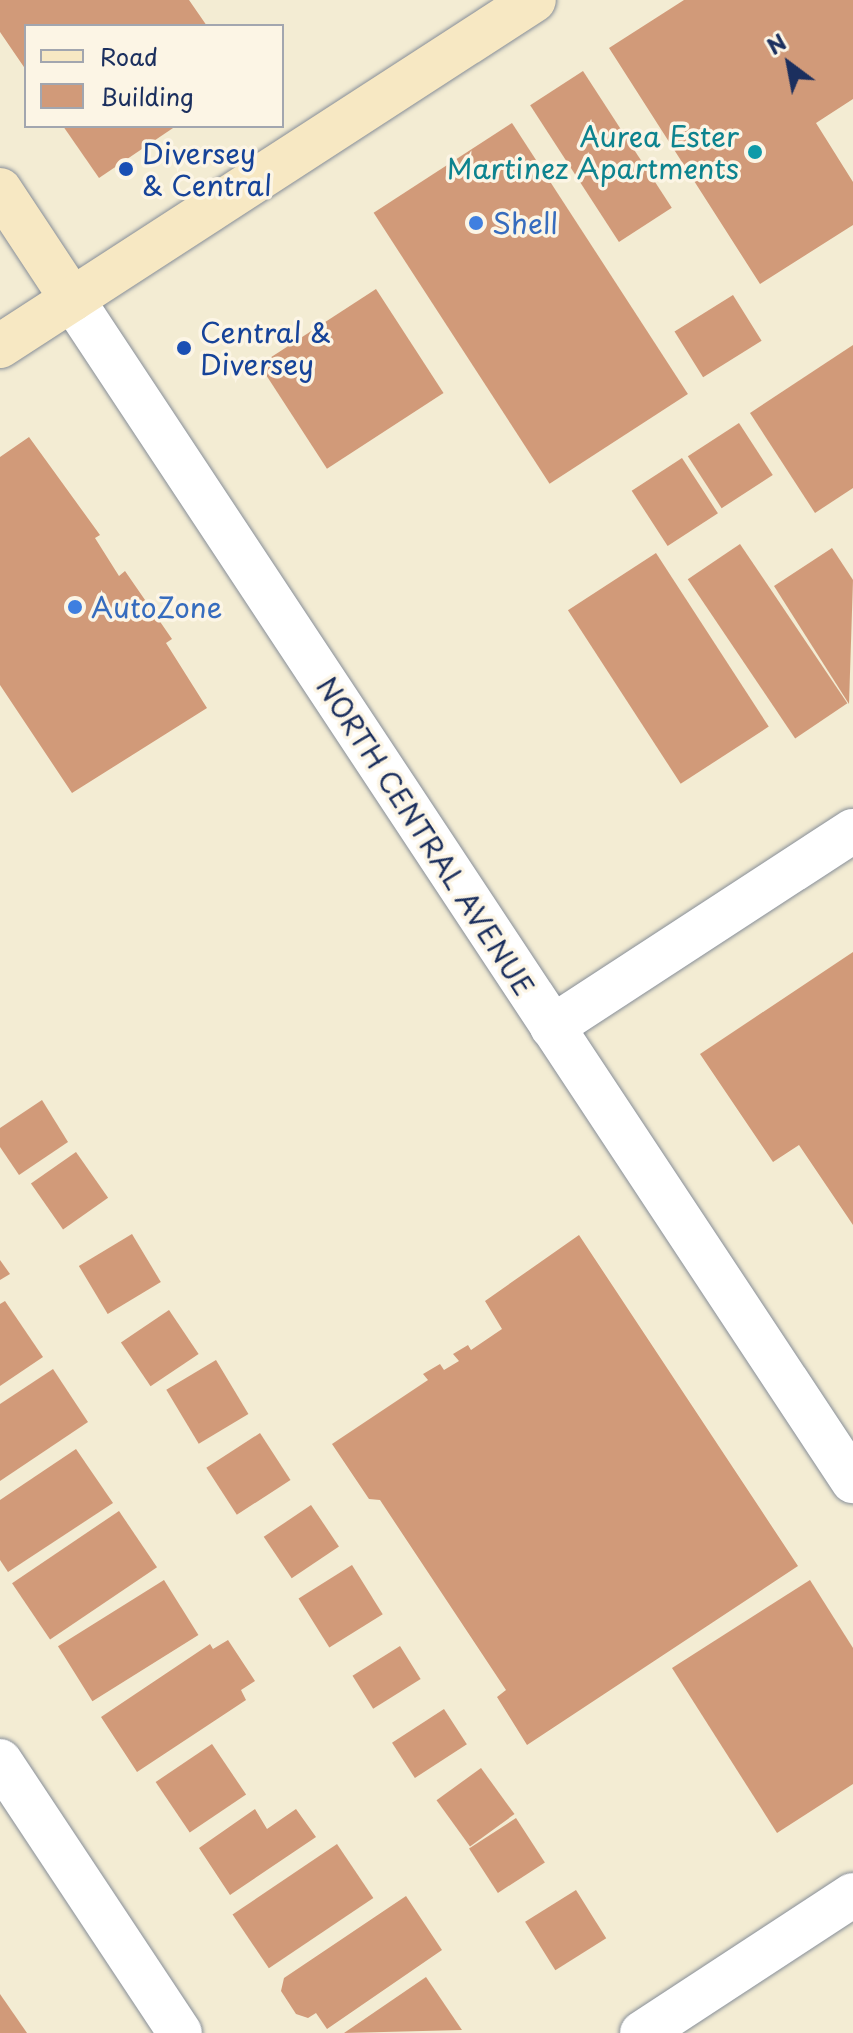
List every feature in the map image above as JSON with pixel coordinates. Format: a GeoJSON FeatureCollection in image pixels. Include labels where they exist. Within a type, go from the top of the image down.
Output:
{"type":"FeatureCollection","features":[{"type":"Feature","properties":{"kind":"main road"},"geometry":{"type":"LineString","coordinates":[[0,346],[534,0]]}},
{"type":"Feature","properties":{"kind":"main road","name":"NORTH CENTRAL AVENUE"},"geometry":{"type":"LineString","coordinates":[[0,190],[72,299]]}},
{"type":"Feature","properties":{"kind":"street","name":"NORTH CENTRAL AVENUE"},"geometry":{"type":"LineString","coordinates":[[72,299],[853,1481]]}},
{"type":"Feature","properties":{"kind":"street"},"geometry":{"type":"LineString","coordinates":[[552,1027],[853,831]]}},
{"type":"Feature","properties":{"kind":"street"},"geometry":{"type":"LineString","coordinates":[[0,1761],[180,2033]]}},
{"type":"Feature","properties":{"kind":"street"},"geometry":{"type":"LineString","coordinates":[[642,2033],[853,1895]]}},
{"type":"Feature","properties":{"kind":"building"},"geometry":{"type":"Polygon","coordinates":[[[0,0],[189,0],[206,24],[24,24],[24,67],[0,32],[0,0]]]}},
{"type":"Feature","properties":{"kind":"building","name":"Aurea Ester Martinez Apartments"},"geometry":{"type":"Polygon","coordinates":[[[684,0],[853,0],[853,99],[816,123],[853,182],[853,225],[760,284],[609,48],[684,0]]]}},
{"type":"Feature","properties":{"kind":"building"},"geometry":{"type":"Polygon","coordinates":[[[583,71],[672,208],[619,242],[530,105],[583,71]]]}},
{"type":"Feature","properties":{"kind":"building"},"geometry":{"type":"Polygon","coordinates":[[[512,123],[688,394],[550,484],[374,213],[512,123]]]}},
{"type":"Feature","properties":{"kind":"building"},"geometry":{"type":"Polygon","coordinates":[[[64,128],[173,128],[99,178],[64,128]]]}},
{"type":"Feature","properties":{"kind":"building"},"geometry":{"type":"Polygon","coordinates":[[[376,289],[444,393],[327,469],[259,365],[376,289]]]}},
{"type":"Feature","properties":{"kind":"building"},"geometry":{"type":"Polygon","coordinates":[[[733,295],[762,341],[703,377],[674,332],[733,295]]]}},
{"type":"Feature","properties":{"kind":"building"},"geometry":{"type":"Polygon","coordinates":[[[853,345],[853,488],[815,513],[750,413],[853,345]]]}},
{"type":"Feature","properties":{"kind":"building"},"geometry":{"type":"Polygon","coordinates":[[[739,423],[773,475],[722,508],[688,456],[739,423]]]}},
{"type":"Feature","properties":{"kind":"building","name":"AutoZone"},"geometry":{"type":"Polygon","coordinates":[[[29,437],[100,535],[95,538],[119,576],[125,571],[172,639],[166,643],[207,708],[72,793],[0,685],[0,457],[29,437]]]}},
{"type":"Feature","properties":{"kind":"building"},"geometry":{"type":"Polygon","coordinates":[[[682,458],[718,513],[668,546],[632,491],[682,458]]]}},
{"type":"Feature","properties":{"kind":"building"},"geometry":{"type":"Polygon","coordinates":[[[740,544],[847,703],[795,738],[688,579],[740,544]]]}},
{"type":"Feature","properties":{"kind":"building"},"geometry":{"type":"Polygon","coordinates":[[[832,548],[853,580],[849,704],[774,586],[832,548]]]}},
{"type":"Feature","properties":{"kind":"building"},"geometry":{"type":"Polygon","coordinates":[[[656,553],[769,727],[681,784],[568,610],[656,553]]]}},
{"type":"Feature","properties":{"kind":"building"},"geometry":{"type":"Polygon","coordinates":[[[853,952],[853,1225],[799,1145],[773,1162],[700,1054],[853,952]]]}},
{"type":"Feature","properties":{"kind":"building"},"geometry":{"type":"Polygon","coordinates":[[[42,1100],[68,1142],[19,1175],[0,1147],[0,1128],[42,1100]]]}},
{"type":"Feature","properties":{"kind":"building"},"geometry":{"type":"Polygon","coordinates":[[[76,1152],[108,1198],[63,1229],[31,1184],[76,1152]]]}},
{"type":"Feature","properties":{"kind":"building"},"geometry":{"type":"Polygon","coordinates":[[[132,1234],[161,1282],[108,1314],[79,1266],[132,1234]]]}},
{"type":"Feature","properties":{"kind":"building"},"geometry":{"type":"Polygon","coordinates":[[[579,1235],[798,1566],[527,1745],[497,1697],[506,1690],[380,1500],[369,1499],[332,1444],[428,1380],[423,1374],[440,1364],[444,1370],[459,1361],[453,1354],[468,1345],[471,1350],[502,1329],[485,1301],[579,1235]]]}},
{"type":"Feature","properties":{"kind":"building"},"geometry":{"type":"Polygon","coordinates":[[[0,1260],[10,1274],[0,1280],[0,1260]]]}},
{"type":"Feature","properties":{"kind":"building"},"geometry":{"type":"Polygon","coordinates":[[[5,1301],[43,1357],[0,1386],[0,1304],[5,1301]]]}},
{"type":"Feature","properties":{"kind":"building"},"geometry":{"type":"Polygon","coordinates":[[[169,1310],[199,1354],[151,1386],[121,1342],[169,1310]]]}},
{"type":"Feature","properties":{"kind":"building"},"geometry":{"type":"Polygon","coordinates":[[[216,1360],[248,1414],[199,1444],[166,1390],[216,1360]]]}},
{"type":"Feature","properties":{"kind":"building"},"geometry":{"type":"Polygon","coordinates":[[[53,1369],[88,1422],[0,1481],[0,1404],[53,1369]]]}},
{"type":"Feature","properties":{"kind":"building"},"geometry":{"type":"Polygon","coordinates":[[[260,1433],[290,1480],[237,1515],[206,1468],[260,1433]]]}},
{"type":"Feature","properties":{"kind":"building"},"geometry":{"type":"Polygon","coordinates":[[[76,1449],[113,1503],[8,1572],[0,1560],[0,1500],[76,1449]]]}},
{"type":"Feature","properties":{"kind":"building"},"geometry":{"type":"Polygon","coordinates":[[[311,1505],[339,1546],[292,1578],[264,1537],[311,1505]]]}},
{"type":"Feature","properties":{"kind":"building"},"geometry":{"type":"Polygon","coordinates":[[[119,1511],[157,1567],[50,1640],[12,1583],[119,1511]]]}},
{"type":"Feature","properties":{"kind":"building"},"geometry":{"type":"Polygon","coordinates":[[[352,1565],[383,1614],[329,1648],[299,1598],[352,1565]]]}},
{"type":"Feature","properties":{"kind":"building"},"geometry":{"type":"Polygon","coordinates":[[[164,1580],[198,1635],[92,1701],[58,1646],[164,1580]]]}},
{"type":"Feature","properties":{"kind":"building"},"geometry":{"type":"Polygon","coordinates":[[[810,1580],[853,1648],[853,1784],[777,1833],[672,1668],[810,1580]]]}},
{"type":"Feature","properties":{"kind":"building"},"geometry":{"type":"Polygon","coordinates":[[[228,1640],[255,1681],[241,1690],[246,1700],[137,1772],[101,1717],[210,1644],[213,1649],[228,1640]]]}},
{"type":"Feature","properties":{"kind":"building"},"geometry":{"type":"Polygon","coordinates":[[[400,1646],[421,1679],[373,1709],[353,1676],[400,1646]]]}},
{"type":"Feature","properties":{"kind":"building"},"geometry":{"type":"Polygon","coordinates":[[[444,1709],[467,1744],[415,1778],[392,1743],[444,1709]]]}},
{"type":"Feature","properties":{"kind":"building"},"geometry":{"type":"Polygon","coordinates":[[[212,1744],[246,1795],[190,1833],[156,1782],[212,1744]]]}},
{"type":"Feature","properties":{"kind":"building"},"geometry":{"type":"Polygon","coordinates":[[[481,1768],[515,1814],[470,1846],[437,1800],[481,1768]]]}},
{"type":"Feature","properties":{"kind":"building"},"geometry":{"type":"Polygon","coordinates":[[[255,1809],[267,1829],[296,1809],[316,1837],[230,1895],[199,1848],[255,1809]]]}},
{"type":"Feature","properties":{"kind":"building"},"geometry":{"type":"Polygon","coordinates":[[[516,1818],[545,1862],[498,1893],[469,1848],[516,1818]]]}},
{"type":"Feature","properties":{"kind":"building"},"geometry":{"type":"Polygon","coordinates":[[[337,1844],[373,1898],[269,1968],[233,1914],[337,1844]]]}},
{"type":"Feature","properties":{"kind":"building"},"geometry":{"type":"Polygon","coordinates":[[[576,1890],[606,1938],[555,1970],[525,1922],[576,1890]]]}},
{"type":"Feature","properties":{"kind":"building"},"geometry":{"type":"Polygon","coordinates":[[[406,1896],[442,1950],[327,2029],[316,2013],[308,2018],[296,2014],[281,1991],[284,1978],[406,1896]]]}},
{"type":"Feature","properties":{"kind":"building"},"geometry":{"type":"Polygon","coordinates":[[[426,1977],[462,2030],[344,2033],[426,1977]]]}},
{"type":"Feature","properties":{"kind":"building"},"geometry":{"type":"Polygon","coordinates":[[[0,1994],[27,2033],[0,2033],[0,1994]]]}},
{"type":"Feature","properties":{"kind":"place","name":"Aurea Ester Martinez Apartments"},"geometry":{"type":"Point","coordinates":[755,152]}},
{"type":"Feature","properties":{"kind":"place","name":"Diversey & Central"},"geometry":{"type":"Point","coordinates":[126,169]}},
{"type":"Feature","properties":{"kind":"place","name":"Shell"},"geometry":{"type":"Point","coordinates":[476,223]}},
{"type":"Feature","properties":{"kind":"place","name":"Central & Diversey"},"geometry":{"type":"Point","coordinates":[184,348]}},
{"type":"Feature","properties":{"kind":"place","name":"AutoZone"},"geometry":{"type":"Point","coordinates":[75,607]}}]}
